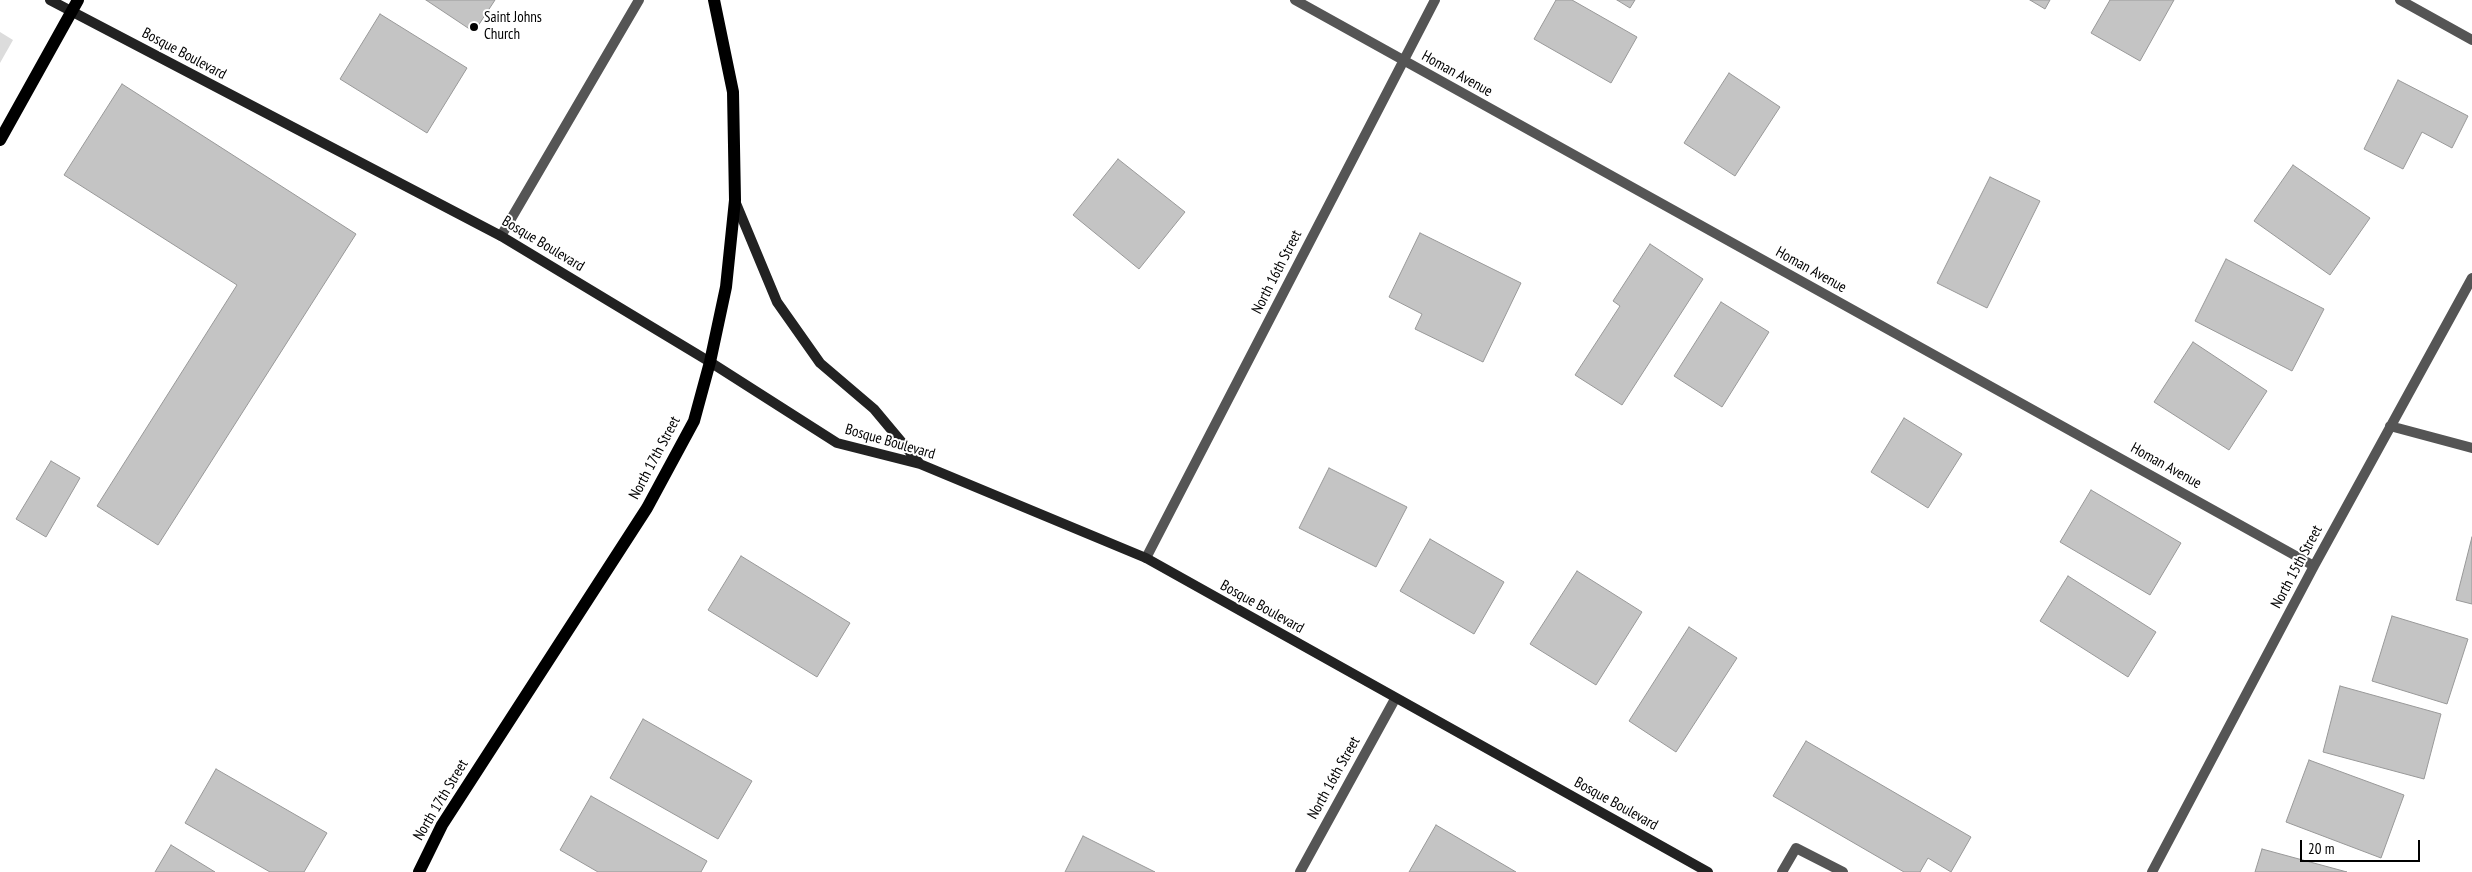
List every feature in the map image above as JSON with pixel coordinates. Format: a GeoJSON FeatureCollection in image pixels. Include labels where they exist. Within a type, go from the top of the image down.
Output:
{"type":"FeatureCollection","features":[{"type":"Feature","properties":{"kind":"main road","name":"Bosque Boulevard"},"geometry":{"type":"LineString","coordinates":[[50,0],[501,236],[710,362],[837,443],[920,464],[1146,558],[1395,699],[1708,872]]}},
{"type":"Feature","properties":{"kind":"main road"},"geometry":{"type":"LineString","coordinates":[[0,140],[78,0]]}},
{"type":"Feature","properties":{"kind":"main road","name":"North 17th Street"},"geometry":{"type":"LineString","coordinates":[[419,872],[442,826],[647,508],[694,421],[710,362],[726,287],[735,200],[733,92],[714,0]]}},
{"type":"Feature","properties":{"kind":"main road"},"geometry":{"type":"LineString","coordinates":[[735,200],[777,302],[820,363],[874,409],[920,464]]}},
{"type":"Feature","properties":{"kind":"street"},"geometry":{"type":"LineString","coordinates":[[501,236],[638,0]]}},
{"type":"Feature","properties":{"kind":"street","name":"Homan Avenue"},"geometry":{"type":"LineString","coordinates":[[1295,0],[1403,62],[2314,566]]}},
{"type":"Feature","properties":{"kind":"street","name":"North 16th Street"},"geometry":{"type":"LineString","coordinates":[[1146,558],[1435,0]]}},
{"type":"Feature","properties":{"kind":"street"},"geometry":{"type":"LineString","coordinates":[[2400,0],[2472,40]]}},
{"type":"Feature","properties":{"kind":"street","name":"North 15th Street"},"geometry":{"type":"LineString","coordinates":[[2152,872],[2314,566],[2472,278]]}},
{"type":"Feature","properties":{"kind":"street"},"geometry":{"type":"LineString","coordinates":[[2390,426],[2472,448]]}},
{"type":"Feature","properties":{"kind":"street","name":"North 16th Street"},"geometry":{"type":"LineString","coordinates":[[1300,872],[1395,699]]}},
{"type":"Feature","properties":{"kind":"street"},"geometry":{"type":"LineString","coordinates":[[1782,872],[1796,848],[1844,872]]}},
{"type":"Feature","properties":{"kind":"shaded area"},"geometry":{"type":"Polygon","coordinates":[[[0,32],[13,40],[0,63],[0,32]]]}},
{"type":"Feature","properties":{"kind":"building"},"geometry":{"type":"Polygon","coordinates":[[[426,0],[495,0],[474,32],[426,0]]]}},
{"type":"Feature","properties":{"kind":"building"},"geometry":{"type":"Polygon","coordinates":[[[1556,0],[1572,0],[1637,37],[1611,83],[1534,39],[1556,0]]]}},
{"type":"Feature","properties":{"kind":"building"},"geometry":{"type":"Polygon","coordinates":[[[1617,0],[1635,0],[1630,8],[1617,0]]]}},
{"type":"Feature","properties":{"kind":"building"},"geometry":{"type":"Polygon","coordinates":[[[2030,0],[2050,0],[2045,9],[2030,0]]]}},
{"type":"Feature","properties":{"kind":"building"},"geometry":{"type":"Polygon","coordinates":[[[2110,0],[2174,0],[2140,61],[2091,33],[2110,0]]]}},
{"type":"Feature","properties":{"kind":"building"},"geometry":{"type":"Polygon","coordinates":[[[380,14],[467,68],[427,133],[340,79],[380,14]]]}},
{"type":"Feature","properties":{"kind":"building"},"geometry":{"type":"Polygon","coordinates":[[[1729,73],[1780,107],[1735,176],[1684,143],[1729,73]]]}},
{"type":"Feature","properties":{"kind":"building"},"geometry":{"type":"Polygon","coordinates":[[[2398,80],[2468,116],[2452,148],[2422,132],[2403,169],[2364,149],[2398,80]]]}},
{"type":"Feature","properties":{"kind":"building"},"geometry":{"type":"Polygon","coordinates":[[[122,84],[356,234],[158,545],[97,506],[237,285],[64,175],[122,84]]]}},
{"type":"Feature","properties":{"kind":"building"},"geometry":{"type":"Polygon","coordinates":[[[1118,159],[1185,212],[1139,269],[1073,215],[1118,159]]]}},
{"type":"Feature","properties":{"kind":"building"},"geometry":{"type":"Polygon","coordinates":[[[2293,165],[2370,218],[2330,275],[2254,221],[2293,165]]]}},
{"type":"Feature","properties":{"kind":"building"},"geometry":{"type":"Polygon","coordinates":[[[1990,177],[2040,201],[1987,308],[1937,283],[1990,177]]]}},
{"type":"Feature","properties":{"kind":"building"},"geometry":{"type":"Polygon","coordinates":[[[1420,233],[1521,283],[1483,362],[1415,329],[1422,314],[1389,297],[1420,233]]]}},
{"type":"Feature","properties":{"kind":"building"},"geometry":{"type":"Polygon","coordinates":[[[1650,244],[1703,279],[1622,405],[1575,375],[1620,306],[1613,301],[1650,244]]]}},
{"type":"Feature","properties":{"kind":"building"},"geometry":{"type":"Polygon","coordinates":[[[2226,259],[2324,309],[2292,371],[2195,321],[2226,259]]]}},
{"type":"Feature","properties":{"kind":"building"},"geometry":{"type":"Polygon","coordinates":[[[1721,302],[1769,332],[1722,407],[1674,376],[1721,302]]]}},
{"type":"Feature","properties":{"kind":"building"},"geometry":{"type":"Polygon","coordinates":[[[2193,342],[2267,391],[2229,450],[2154,402],[2193,342]]]}},
{"type":"Feature","properties":{"kind":"building"},"geometry":{"type":"Polygon","coordinates":[[[1904,418],[1962,454],[1928,508],[1871,472],[1904,418]]]}},
{"type":"Feature","properties":{"kind":"building"},"geometry":{"type":"Polygon","coordinates":[[[51,461],[80,478],[46,537],[16,519],[51,461]]]}},
{"type":"Feature","properties":{"kind":"building"},"geometry":{"type":"Polygon","coordinates":[[[1329,468],[1407,507],[1376,567],[1299,528],[1329,468]]]}},
{"type":"Feature","properties":{"kind":"building"},"geometry":{"type":"Polygon","coordinates":[[[2091,490],[2181,543],[2150,595],[2060,542],[2091,490]]]}},
{"type":"Feature","properties":{"kind":"building"},"geometry":{"type":"Polygon","coordinates":[[[2472,537],[2472,604],[2456,600],[2472,537]]]}},
{"type":"Feature","properties":{"kind":"building"},"geometry":{"type":"Polygon","coordinates":[[[1430,539],[1504,582],[1474,634],[1400,591],[1430,539]]]}},
{"type":"Feature","properties":{"kind":"building"},"geometry":{"type":"Polygon","coordinates":[[[741,556],[850,623],[817,677],[708,610],[741,556]]]}},
{"type":"Feature","properties":{"kind":"building"},"geometry":{"type":"Polygon","coordinates":[[[1577,571],[1642,612],[1596,685],[1530,644],[1577,571]]]}},
{"type":"Feature","properties":{"kind":"building"},"geometry":{"type":"Polygon","coordinates":[[[2068,576],[2156,632],[2128,677],[2040,621],[2068,576]]]}},
{"type":"Feature","properties":{"kind":"building"},"geometry":{"type":"Polygon","coordinates":[[[2392,616],[2468,639],[2447,704],[2372,681],[2392,616]]]}},
{"type":"Feature","properties":{"kind":"building"},"geometry":{"type":"Polygon","coordinates":[[[1689,627],[1737,658],[1676,752],[1629,721],[1689,627]]]}},
{"type":"Feature","properties":{"kind":"building"},"geometry":{"type":"Polygon","coordinates":[[[2340,686],[2441,714],[2424,779],[2323,752],[2340,686]]]}},
{"type":"Feature","properties":{"kind":"building"},"geometry":{"type":"Polygon","coordinates":[[[643,719],[752,781],[718,839],[610,778],[643,719]]]}},
{"type":"Feature","properties":{"kind":"building"},"geometry":{"type":"Polygon","coordinates":[[[1806,741],[1971,837],[1951,872],[1928,858],[1920,872],[1904,872],[1773,796],[1806,741]]]}},
{"type":"Feature","properties":{"kind":"building"},"geometry":{"type":"Polygon","coordinates":[[[2309,760],[2404,795],[2381,858],[2286,822],[2309,760]]]}},
{"type":"Feature","properties":{"kind":"building"},"geometry":{"type":"Polygon","coordinates":[[[216,769],[327,833],[304,872],[270,872],[185,823],[216,769]]]}},
{"type":"Feature","properties":{"kind":"building"},"geometry":{"type":"Polygon","coordinates":[[[591,796],[707,861],[701,872],[598,872],[560,850],[591,796]]]}},
{"type":"Feature","properties":{"kind":"building"},"geometry":{"type":"Polygon","coordinates":[[[1436,825],[1516,872],[1409,872],[1436,825]]]}},
{"type":"Feature","properties":{"kind":"building"},"geometry":{"type":"Polygon","coordinates":[[[1083,836],[1155,872],[1065,872],[1083,836]]]}},
{"type":"Feature","properties":{"kind":"building"},"geometry":{"type":"Polygon","coordinates":[[[171,845],[215,872],[155,872],[171,845]]]}},
{"type":"Feature","properties":{"kind":"building"},"geometry":{"type":"Polygon","coordinates":[[[2262,849],[2347,872],[2255,872],[2262,849]]]}},
{"type":"Feature","properties":{"kind":"place","name":"Saint Johns Church"},"geometry":{"type":"Point","coordinates":[474,27]}}]}
